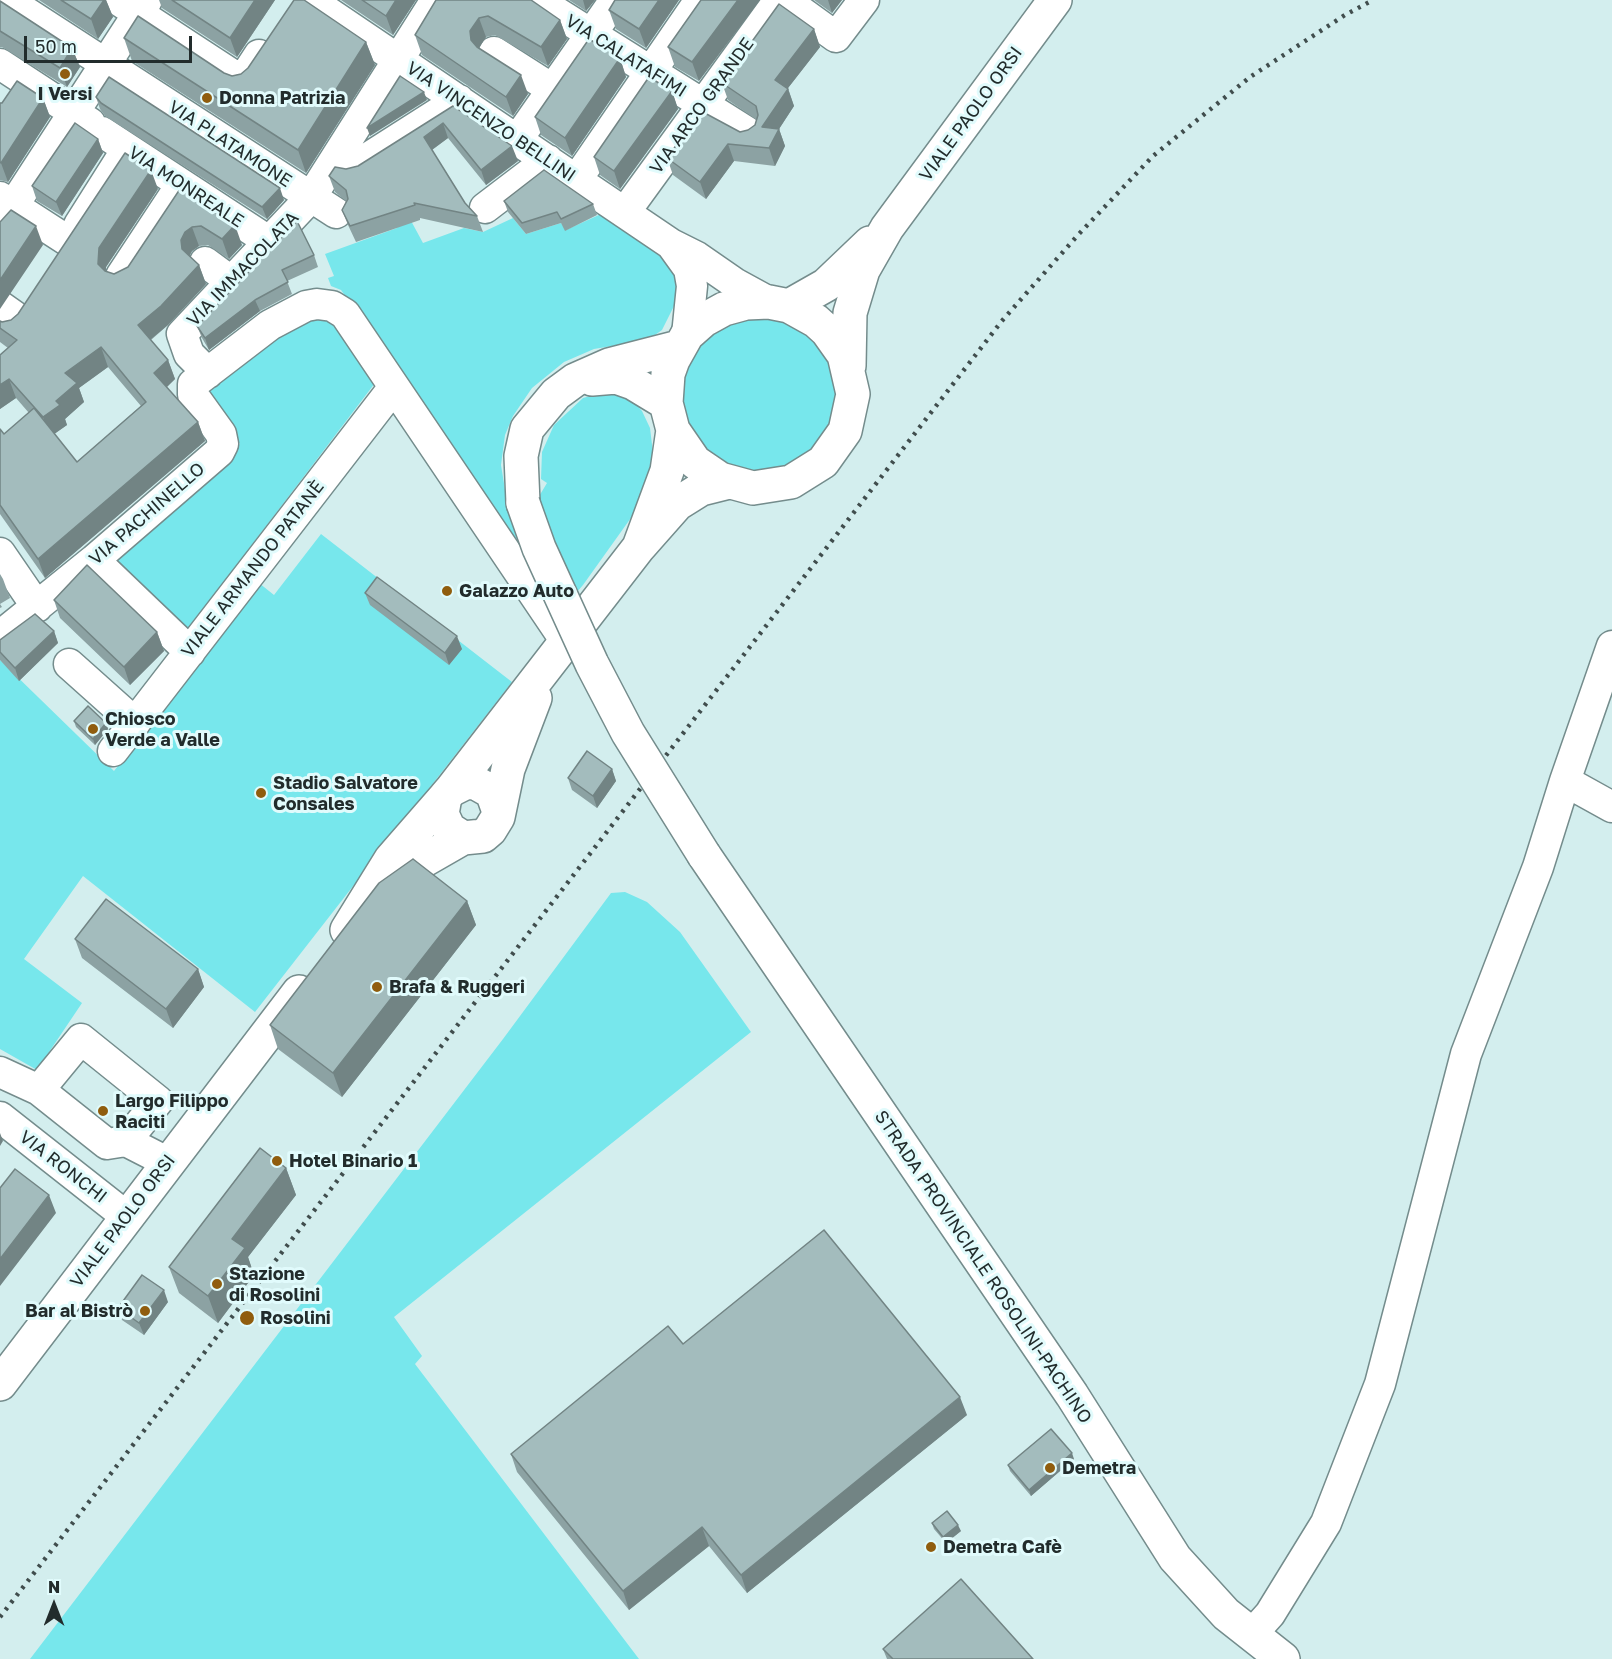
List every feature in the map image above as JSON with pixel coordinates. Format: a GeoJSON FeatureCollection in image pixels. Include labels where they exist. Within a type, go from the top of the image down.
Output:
{"type":"FeatureCollection","features":[{"type":"Feature","properties":{"kind":"main road","name":"VIALE PAOLO ORSI"},"geometry":{"type":"LineString","coordinates":[[887,228],[1055,0]]}},
{"type":"Feature","properties":{"kind":"main road"},"geometry":{"type":"LineString","coordinates":[[779,304],[826,285],[887,228]]}},
{"type":"Feature","properties":{"kind":"main road"},"geometry":{"type":"LineString","coordinates":[[575,381],[616,377],[633,383],[670,417],[695,462],[729,482],[753,488],[779,486],[803,477],[823,462],[839,443],[849,420],[853,394],[849,369],[850,313],[862,270],[887,228]]}},
{"type":"Feature","properties":{"kind":"main road"},"geometry":{"type":"LineString","coordinates":[[639,547],[667,471],[670,417],[668,374],[683,341],[704,320],[724,309],[746,303],[779,304],[810,316],[827,331],[844,355],[849,369]]}},
{"type":"Feature","properties":{"kind":"main road","name":"STRADA PROVINCIALE ROSOLINI-PACHINO"},"geometry":{"type":"LineString","coordinates":[[683,341],[609,365],[575,381],[556,393],[527,429],[521,456],[523,503],[552,579],[628,733],[704,855],[1072,1395],[1175,1558],[1226,1614],[1283,1659]]}},
{"type":"Feature","properties":{"kind":"main road"},"geometry":{"type":"LineString","coordinates":[[358,916],[391,860],[448,793],[639,547],[677,504],[701,489],[729,482]]}},
{"type":"Feature","properties":{"kind":"main road"},"geometry":{"type":"LineString","coordinates":[[358,916],[402,873],[463,838],[483,836],[495,824],[508,769],[556,653]]}},
{"type":"Feature","properties":{"kind":"main road"},"geometry":{"type":"LineString","coordinates":[[463,838],[449,829],[444,822],[442,814],[448,793],[467,782],[476,783],[492,792],[498,808]]}},
{"type":"Feature","properties":{"kind":"main road","name":"VIALE PAOLO ORSI"},"geometry":{"type":"LineString","coordinates":[[3,1375],[358,916]]}},
{"type":"Feature","properties":{"kind":"street","name":"VIA PLATAMONE"},"geometry":{"type":"LineString","coordinates":[[7,0],[336,213]]}},
{"type":"Feature","properties":{"kind":"street","name":"VIA IMMACOLATA"},"geometry":{"type":"LineString","coordinates":[[208,373],[189,354],[182,334],[311,197],[436,0]]}},
{"type":"Feature","properties":{"kind":"street","name":"VIA CALATAFIMI"},"geometry":{"type":"LineString","coordinates":[[537,0],[747,132]]}},
{"type":"Feature","properties":{"kind":"street"},"geometry":{"type":"LineString","coordinates":[[517,140],[615,0]]}},
{"type":"Feature","properties":{"kind":"street"},"geometry":{"type":"LineString","coordinates":[[577,179],[650,69],[700,0]]}},
{"type":"Feature","properties":{"kind":"street","name":"VIA ARCO GRANDE"},"geometry":{"type":"LineString","coordinates":[[625,212],[779,0]]}},
{"type":"Feature","properties":{"kind":"street"},"geometry":{"type":"LineString","coordinates":[[786,0],[836,37],[864,0]]}},
{"type":"Feature","properties":{"kind":"street"},"geometry":{"type":"LineString","coordinates":[[127,149],[62,251],[4,210],[89,123],[106,63],[134,4],[242,81],[293,10]]}},
{"type":"Feature","properties":{"kind":"street","name":"VIA VINCENZO BELLINI"},"geometry":{"type":"LineString","coordinates":[[293,10],[400,60],[671,244]]}},
{"type":"Feature","properties":{"kind":"street"},"geometry":{"type":"LineString","coordinates":[[494,52],[552,89]]}},
{"type":"Feature","properties":{"kind":"street","name":"VIA MONREALE"},"geometry":{"type":"LineString","coordinates":[[8,80],[89,123],[270,242]]}},
{"type":"Feature","properties":{"kind":"street"},"geometry":{"type":"LineString","coordinates":[[333,163],[354,167],[459,100]]}},
{"type":"Feature","properties":{"kind":"street"},"geometry":{"type":"LineString","coordinates":[[485,208],[548,160]]}},
{"type":"Feature","properties":{"kind":"street"},"geometry":{"type":"LineString","coordinates":[[121,276],[181,184]]}},
{"type":"Feature","properties":{"kind":"street"},"geometry":{"type":"LineString","coordinates":[[671,244],[697,257],[736,284],[779,304]]}},
{"type":"Feature","properties":{"kind":"street"},"geometry":{"type":"LineString","coordinates":[[671,244],[689,269],[692,286],[683,341]]}},
{"type":"Feature","properties":{"kind":"street"},"geometry":{"type":"LineString","coordinates":[[204,262],[232,282]]}},
{"type":"Feature","properties":{"kind":"street"},"geometry":{"type":"LineString","coordinates":[[208,373],[270,325],[306,306],[317,304],[332,306],[345,314],[394,387],[556,653]]}},
{"type":"Feature","properties":{"kind":"street","name":"VIA PACHINELLO"},"geometry":{"type":"LineString","coordinates":[[0,636],[94,560],[219,452],[223,444],[221,434],[193,395],[194,384],[208,373]]}},
{"type":"Feature","properties":{"kind":"street","name":"VIALE ARMANDO PATANÈ"},"geometry":{"type":"LineString","coordinates":[[113,751],[394,387]]}},
{"type":"Feature","properties":{"kind":"street"},"geometry":{"type":"LineString","coordinates":[[0,553],[37,607]]}},
{"type":"Feature","properties":{"kind":"street"},"geometry":{"type":"LineString","coordinates":[[94,560],[190,652]]}},
{"type":"Feature","properties":{"kind":"street"},"geometry":{"type":"LineString","coordinates":[[1252,1634],[1270,1614],[1326,1523],[1380,1384],[1466,1054],[1538,867],[1564,781],[1612,646]]}},
{"type":"Feature","properties":{"kind":"street"},"geometry":{"type":"LineString","coordinates":[[69,664],[135,723]]}},
{"type":"Feature","properties":{"kind":"street"},"geometry":{"type":"LineString","coordinates":[[1564,781],[1612,807]]}},
{"type":"Feature","properties":{"kind":"street"},"geometry":{"type":"LineString","coordinates":[[39,1090],[81,1039],[158,1101],[126,1141]]}},
{"type":"Feature","properties":{"kind":"street"},"geometry":{"type":"LineString","coordinates":[[0,1072],[39,1090],[107,1144],[126,1141],[167,1162]]}},
{"type":"Feature","properties":{"kind":"street","name":"VIA RONCHI"},"geometry":{"type":"LineString","coordinates":[[0,1117],[127,1217]]}},
{"type":"Feature","properties":{"kind":"shaded area"},"geometry":{"type":"Polygon","coordinates":[[[403,206],[423,243],[464,228],[483,232],[513,218],[526,234],[561,223],[566,230],[601,214],[665,256],[674,269],[678,298],[662,330],[648,340],[594,349],[564,362],[532,388],[513,416],[505,435],[501,465],[508,508],[538,498],[547,483],[541,479],[542,452],[554,425],[583,398],[605,392],[620,394],[632,400],[642,411],[650,428],[653,453],[648,482],[638,508],[583,585],[558,614],[487,498],[341,290],[331,286],[328,278],[334,276],[325,254],[397,228],[403,206]]]}},
{"type":"Feature","properties":{"kind":"shaded area"},"geometry":{"type":"Polygon","coordinates":[[[742,315],[794,320],[833,356],[841,409],[815,455],[766,475],[715,461],[683,419],[679,392],[697,343],[742,315]]]}},
{"type":"Feature","properties":{"kind":"shaded area"},"geometry":{"type":"Polygon","coordinates":[[[322,319],[335,324],[375,383],[187,630],[116,559],[240,444],[205,394],[267,338],[300,321],[322,319]]]}},
{"type":"Feature","properties":{"kind":"shaded area","name":"Stadio Salvatore Consales"},"geometry":{"type":"Polygon","coordinates":[[[321,534],[512,682],[255,1012],[83,876],[24,959],[82,1003],[37,1070],[0,1049],[0,660],[114,771],[259,583],[274,595],[321,534]]]}},
{"type":"Feature","properties":{"kind":"shaded area"},"geometry":{"type":"Polygon","coordinates":[[[625,892],[647,902],[680,932],[751,1032],[394,1317],[422,1356],[415,1364],[639,1659],[30,1659],[503,1039],[611,893],[625,892]]]}},
{"type":"Feature","properties":{"kind":"building"},"geometry":{"type":"Polygon","coordinates":[[[61,0],[104,0],[91,19],[61,0]]]}},
{"type":"Feature","properties":{"kind":"building"},"geometry":{"type":"Polygon","coordinates":[[[172,0],[255,0],[230,38],[172,0]]]}},
{"type":"Feature","properties":{"kind":"building"},"geometry":{"type":"Polygon","coordinates":[[[294,0],[304,0],[366,42],[298,150],[124,38],[138,16],[224,73],[232,76],[241,74],[248,68],[294,0]]]}},
{"type":"Feature","properties":{"kind":"building"},"geometry":{"type":"Polygon","coordinates":[[[362,0],[396,0],[386,16],[362,0]]]}},
{"type":"Feature","properties":{"kind":"building"},"geometry":{"type":"Polygon","coordinates":[[[436,0],[531,0],[560,20],[541,47],[488,16],[479,18],[470,31],[471,40],[477,47],[521,75],[506,97],[415,35],[436,0]]]}},
{"type":"Feature","properties":{"kind":"building"},"geometry":{"type":"Polygon","coordinates":[[[615,0],[659,0],[639,29],[609,10],[615,0]]]}},
{"type":"Feature","properties":{"kind":"building"},"geometry":{"type":"Polygon","coordinates":[[[701,0],[738,0],[692,62],[668,47],[701,0]]]}},
{"type":"Feature","properties":{"kind":"building"},"geometry":{"type":"Polygon","coordinates":[[[0,1],[72,48],[60,68],[0,31],[0,1]]]}},
{"type":"Feature","properties":{"kind":"building"},"geometry":{"type":"Polygon","coordinates":[[[779,4],[814,29],[775,80],[788,89],[762,127],[779,129],[769,148],[728,144],[700,182],[667,158],[701,111],[740,132],[755,125],[758,115],[756,106],[722,83],[779,4]]]}},
{"type":"Feature","properties":{"kind":"building"},"geometry":{"type":"Polygon","coordinates":[[[589,39],[620,58],[565,138],[535,117],[589,39]]]}},
{"type":"Feature","properties":{"kind":"building"},"geometry":{"type":"Polygon","coordinates":[[[400,76],[424,92],[367,128],[400,76]]]}},
{"type":"Feature","properties":{"kind":"building"},"geometry":{"type":"Polygon","coordinates":[[[109,77],[280,188],[262,207],[101,103],[96,97],[109,77]]]}},
{"type":"Feature","properties":{"kind":"building"},"geometry":{"type":"Polygon","coordinates":[[[649,77],[672,91],[614,171],[594,157],[649,77]]]}},
{"type":"Feature","properties":{"kind":"building"},"geometry":{"type":"Polygon","coordinates":[[[17,81],[43,98],[1,163],[0,103],[17,81]]]}},
{"type":"Feature","properties":{"kind":"building"},"geometry":{"type":"Polygon","coordinates":[[[453,106],[512,146],[481,170],[443,123],[424,137],[465,203],[477,216],[414,203],[415,205],[350,226],[342,210],[348,199],[346,190],[329,176],[335,167],[346,169],[358,166],[453,106]]]}},
{"type":"Feature","properties":{"kind":"building"},"geometry":{"type":"Polygon","coordinates":[[[75,123],[98,139],[56,202],[32,186],[75,123]]]}},
{"type":"Feature","properties":{"kind":"building"},"geometry":{"type":"Polygon","coordinates":[[[125,153],[151,170],[99,248],[98,264],[105,271],[114,274],[128,267],[180,189],[235,225],[222,239],[201,226],[192,227],[185,232],[181,240],[182,249],[199,265],[161,306],[138,325],[168,360],[154,373],[198,422],[38,559],[0,505],[0,429],[4,434],[34,408],[77,462],[146,402],[101,347],[65,373],[77,383],[56,401],[60,405],[43,417],[9,379],[0,385],[0,355],[17,340],[0,328],[0,321],[11,320],[18,314],[125,153]]]}},
{"type":"Feature","properties":{"kind":"building"},"geometry":{"type":"Polygon","coordinates":[[[544,170],[593,204],[561,219],[557,212],[522,223],[504,201],[544,170]]]}},
{"type":"Feature","properties":{"kind":"building"},"geometry":{"type":"Polygon","coordinates":[[[11,210],[36,226],[0,280],[0,222],[11,210]]]}},
{"type":"Feature","properties":{"kind":"building"},"geometry":{"type":"Polygon","coordinates":[[[297,221],[314,255],[282,270],[288,282],[255,300],[205,338],[197,326],[297,221]]]}},
{"type":"Feature","properties":{"kind":"building"},"geometry":{"type":"Polygon","coordinates":[[[87,565],[157,632],[124,667],[54,600],[87,565]]]}},
{"type":"Feature","properties":{"kind":"building"},"geometry":{"type":"Polygon","coordinates":[[[377,577],[457,636],[445,653],[365,593],[377,577]]]}},
{"type":"Feature","properties":{"kind":"building"},"geometry":{"type":"Polygon","coordinates":[[[35,614],[54,631],[15,668],[0,652],[0,640],[35,614]]]}},
{"type":"Feature","properties":{"kind":"building","name":"Chiosco Verde a Valle"},"geometry":{"type":"Polygon","coordinates":[[[88,706],[106,723],[93,739],[74,721],[88,706]]]}},
{"type":"Feature","properties":{"kind":"building"},"geometry":{"type":"Polygon","coordinates":[[[587,751],[612,769],[593,796],[568,778],[587,751]]]}},
{"type":"Feature","properties":{"kind":"building","name":"Brafa & Ruggeri"},"geometry":{"type":"Polygon","coordinates":[[[413,859],[467,901],[333,1073],[270,1025],[379,883],[413,859]]]}},
{"type":"Feature","properties":{"kind":"building"},"geometry":{"type":"Polygon","coordinates":[[[106,899],[198,969],[166,1009],[75,939],[106,899]]]}},
{"type":"Feature","properties":{"kind":"building"},"geometry":{"type":"Polygon","coordinates":[[[260,1148],[286,1168],[232,1239],[245,1248],[208,1296],[169,1267],[260,1148]]]}},
{"type":"Feature","properties":{"kind":"building"},"geometry":{"type":"Polygon","coordinates":[[[15,1169],[49,1195],[0,1259],[0,1188],[15,1169]]]}},
{"type":"Feature","properties":{"kind":"building"},"geometry":{"type":"Polygon","coordinates":[[[824,1230],[960,1397],[741,1575],[702,1527],[623,1591],[511,1454],[668,1326],[683,1344],[824,1230]]]}},
{"type":"Feature","properties":{"kind":"building"},"geometry":{"type":"Polygon","coordinates":[[[142,1275],[164,1290],[139,1323],[118,1308],[142,1275]]]}},
{"type":"Feature","properties":{"kind":"building"},"geometry":{"type":"Polygon","coordinates":[[[1051,1429],[1072,1453],[1029,1490],[1008,1465],[1051,1429]]]}},
{"type":"Feature","properties":{"kind":"building"},"geometry":{"type":"Polygon","coordinates":[[[947,1511],[958,1525],[943,1537],[932,1523],[947,1511]]]}},
{"type":"Feature","properties":{"kind":"building"},"geometry":{"type":"Polygon","coordinates":[[[961,1579],[1033,1659],[893,1659],[883,1649],[961,1579]]]}},
{"type":"Feature","properties":{"kind":"railway"},"geometry":{"type":"LineString","coordinates":[[0,1617],[1001,322],[1077,236],[1153,156],[1250,77],[1345,15],[1373,0]]}},
{"type":"Feature","properties":{"kind":"place","name":"I Versi"},"geometry":{"type":"Point","coordinates":[65,74]}},
{"type":"Feature","properties":{"kind":"place","name":"Donna Patrizia"},"geometry":{"type":"Point","coordinates":[207,98]}},
{"type":"Feature","properties":{"kind":"place","name":"Galazzo Auto"},"geometry":{"type":"Point","coordinates":[447,591]}},
{"type":"Feature","properties":{"kind":"place","name":"Chiosco Verde a Valle"},"geometry":{"type":"Point","coordinates":[93,729]}},
{"type":"Feature","properties":{"kind":"place","name":"Stadio Salvatore Consales"},"geometry":{"type":"Point","coordinates":[261,793]}},
{"type":"Feature","properties":{"kind":"place","name":"Brafa & Ruggeri"},"geometry":{"type":"Point","coordinates":[377,987]}},
{"type":"Feature","properties":{"kind":"place","name":"Largo Filippo Raciti"},"geometry":{"type":"Point","coordinates":[103,1111]}},
{"type":"Feature","properties":{"kind":"place","name":"Hotel Binario 1"},"geometry":{"type":"Point","coordinates":[277,1161]}},
{"type":"Feature","properties":{"kind":"place","name":"Stazione di Rosolini"},"geometry":{"type":"Point","coordinates":[217,1284]}},
{"type":"Feature","properties":{"kind":"place","name":"Bar al Bistrò"},"geometry":{"type":"Point","coordinates":[145,1311]}},
{"type":"Feature","properties":{"kind":"place","name":"Rosolini"},"geometry":{"type":"Point","coordinates":[247,1318]}},
{"type":"Feature","properties":{"kind":"place","name":"Demetra"},"geometry":{"type":"Point","coordinates":[1050,1468]}},
{"type":"Feature","properties":{"kind":"place","name":"Demetra Cafè"},"geometry":{"type":"Point","coordinates":[931,1547]}}]}
